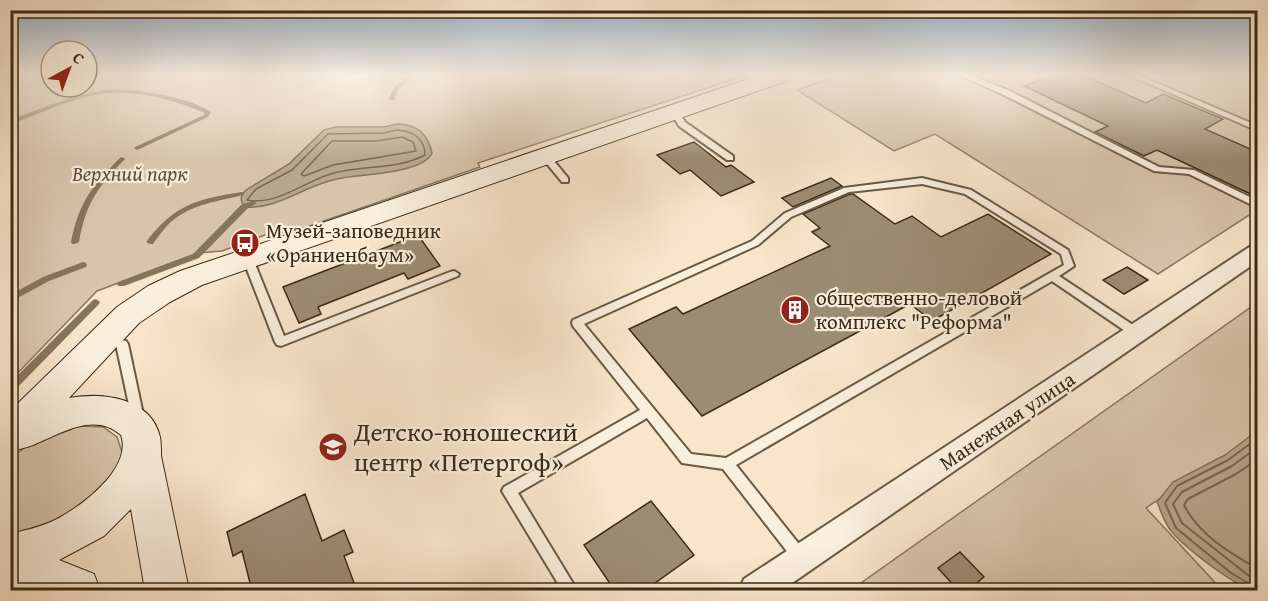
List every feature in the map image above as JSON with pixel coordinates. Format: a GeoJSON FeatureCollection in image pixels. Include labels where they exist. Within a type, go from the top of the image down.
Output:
{"type":"FeatureCollection","features":[{"type":"Feature","properties":{"kind":"main road"},"geometry":{"type":"LineString","coordinates":[[10,438],[128,315],[159,294],[191,278],[703,103]]}},
{"type":"Feature","properties":{"kind":"main road"},"geometry":{"type":"LineString","coordinates":[[10,438],[68,413],[86,410],[105,410],[130,419],[141,445],[167,591]]}},
{"type":"Feature","properties":{"kind":"main road"},"geometry":{"type":"LineString","coordinates":[[10,555],[42,548],[74,533],[110,506],[131,480],[141,445]]}},
{"type":"Feature","properties":{"kind":"main road"},"geometry":{"type":"LineString","coordinates":[[10,561],[78,591]]}},
{"type":"Feature","properties":{"kind":"street","name":"Манежная улица"},"geometry":{"type":"LineString","coordinates":[[770,586],[801,558],[1137,334],[1257,251]]}},
{"type":"Feature","properties":{"kind":"lane"},"geometry":{"type":"LineString","coordinates":[[1027,103],[1157,169],[1191,172],[1257,205]]}},
{"type":"Feature","properties":{"kind":"lane"},"geometry":{"type":"LineString","coordinates":[[1197,103],[1257,129]]}},
{"type":"Feature","properties":{"kind":"lane"},"geometry":{"type":"LineString","coordinates":[[675,113],[682,124],[730,158]]}},
{"type":"Feature","properties":{"kind":"lane"},"geometry":{"type":"LineString","coordinates":[[546,157],[565,180]]}},
{"type":"Feature","properties":{"kind":"lane"},"geometry":{"type":"LineString","coordinates":[[922,181],[968,192],[1065,252],[1069,266],[1052,276],[727,464],[687,459],[577,323],[755,243],[788,215],[847,190],[922,181]]}},
{"type":"Feature","properties":{"kind":"lane"},"geometry":{"type":"LineString","coordinates":[[248,259],[281,342],[454,274]]}},
{"type":"Feature","properties":{"kind":"lane"},"geometry":{"type":"LineString","coordinates":[[1052,276],[1137,334]]}},
{"type":"Feature","properties":{"kind":"lane"},"geometry":{"type":"LineString","coordinates":[[122,344],[141,445]]}},
{"type":"Feature","properties":{"kind":"lane"},"geometry":{"type":"LineString","coordinates":[[570,591],[509,491],[648,411]]}},
{"type":"Feature","properties":{"kind":"lane"},"geometry":{"type":"LineString","coordinates":[[727,464],[801,558]]}},
{"type":"Feature","properties":{"kind":"green space","name":"Верхний парк"},"geometry":{"type":"Polygon","coordinates":[[[11,103],[661,103],[478,163],[480,167],[295,231],[265,235],[222,251],[198,253],[97,291],[11,380],[11,103]]]}},
{"type":"Feature","properties":{"kind":"green space"},"geometry":{"type":"Polygon","coordinates":[[[818,103],[1257,103],[1257,210],[1158,274],[935,134],[894,151],[818,103]]]}},
{"type":"Feature","properties":{"kind":"green space"},"geometry":{"type":"Polygon","coordinates":[[[1254,305],[1257,307],[1257,434],[1146,508],[1222,590],[851,590],[1254,305]]]}},
{"type":"Feature","properties":{"kind":"green space"},"geometry":{"type":"Polygon","coordinates":[[[81,426],[103,427],[117,437],[122,452],[117,472],[102,493],[49,529],[11,534],[11,457],[44,437],[81,426]]]}},
{"type":"Feature","properties":{"kind":"water"},"geometry":{"type":"Polygon","coordinates":[[[397,124],[415,128],[424,135],[432,153],[426,160],[404,169],[325,182],[268,205],[244,207],[241,198],[246,190],[289,164],[324,130],[336,127],[384,127],[397,124]]]}},
{"type":"Feature","properties":{"kind":"water"},"geometry":{"type":"Polygon","coordinates":[[[1257,431],[1257,590],[1226,576],[1188,548],[1165,522],[1157,502],[1173,482],[1225,455],[1257,431]]]}},
{"type":"Feature","properties":{"kind":"building"},"geometry":{"type":"Polygon","coordinates":[[[1060,103],[1185,103],[1223,119],[1205,129],[1257,152],[1257,197],[1157,150],[1144,156],[1095,132],[1108,126],[1060,103]]]}},
{"type":"Feature","properties":{"kind":"building"},"geometry":{"type":"Polygon","coordinates":[[[694,142],[726,167],[731,165],[754,182],[721,196],[690,170],[680,174],[657,155],[694,142]]]}},
{"type":"Feature","properties":{"kind":"building"},"geometry":{"type":"Polygon","coordinates":[[[831,178],[842,186],[793,207],[782,198],[831,178]]]}},
{"type":"Feature","properties":{"kind":"building","name":"oбщеcтвенно-деловoй кoмплeкc \"Peфoрма\""},"geometry":{"type":"Polygon","coordinates":[[[850,194],[895,224],[912,216],[941,237],[988,214],[1051,254],[932,321],[910,304],[702,416],[629,329],[676,307],[683,314],[830,246],[812,232],[820,228],[803,214],[850,194]]]}},
{"type":"Feature","properties":{"kind":"building"},"geometry":{"type":"Polygon","coordinates":[[[418,235],[440,266],[408,279],[404,273],[318,307],[321,314],[299,323],[283,287],[418,235]]]}},
{"type":"Feature","properties":{"kind":"building"},"geometry":{"type":"Polygon","coordinates":[[[1127,267],[1148,280],[1124,294],[1103,280],[1127,267]]]}},
{"type":"Feature","properties":{"kind":"building"},"geometry":{"type":"Polygon","coordinates":[[[305,494],[322,541],[344,530],[353,552],[344,556],[357,591],[252,591],[242,551],[233,556],[227,532],[305,494]]]}},
{"type":"Feature","properties":{"kind":"building"},"geometry":{"type":"Polygon","coordinates":[[[651,501],[694,555],[644,591],[615,591],[584,545],[651,501]]]}},
{"type":"Feature","properties":{"kind":"building"},"geometry":{"type":"Polygon","coordinates":[[[960,552],[984,577],[967,591],[959,591],[938,568],[960,552]]]}},
{"type":"Feature","properties":{"kind":"waterway"},"geometry":{"type":"LineString","coordinates":[[10,122],[62,103]]}},
{"type":"Feature","properties":{"kind":"waterway"},"geometry":{"type":"LineString","coordinates":[[137,148],[206,116],[208,112],[183,103]]}},
{"type":"Feature","properties":{"kind":"waterway"},"geometry":{"type":"LineString","coordinates":[[75,242],[81,216],[90,196],[103,178],[122,159]]}},
{"type":"Feature","properties":{"kind":"waterway"},"geometry":{"type":"LineString","coordinates":[[150,242],[166,222],[185,209],[213,199],[242,194]]}},
{"type":"Feature","properties":{"kind":"waterway"},"geometry":{"type":"LineString","coordinates":[[121,284],[196,256],[244,207],[253,203]]}},
{"type":"Feature","properties":{"kind":"waterway"},"geometry":{"type":"LineString","coordinates":[[10,299],[46,279],[83,265]]}},
{"type":"Feature","properties":{"kind":"waterway"},"geometry":{"type":"LineString","coordinates":[[10,389],[96,302]]}},
{"type":"Feature","properties":{"kind":"place","name":"Музей-заповедник «Ораниенбаум»"},"geometry":{"type":"Point","coordinates":[245,243]}},
{"type":"Feature","properties":{"kind":"place","name":"oбщеcтвенно-деловoй кoмплeкc \"Peфoрма\""},"geometry":{"type":"Point","coordinates":[795,310]}},
{"type":"Feature","properties":{"kind":"place","name":"Детско-юношеский центр «Петергоф»"},"geometry":{"type":"Point","coordinates":[333,447]}}]}
